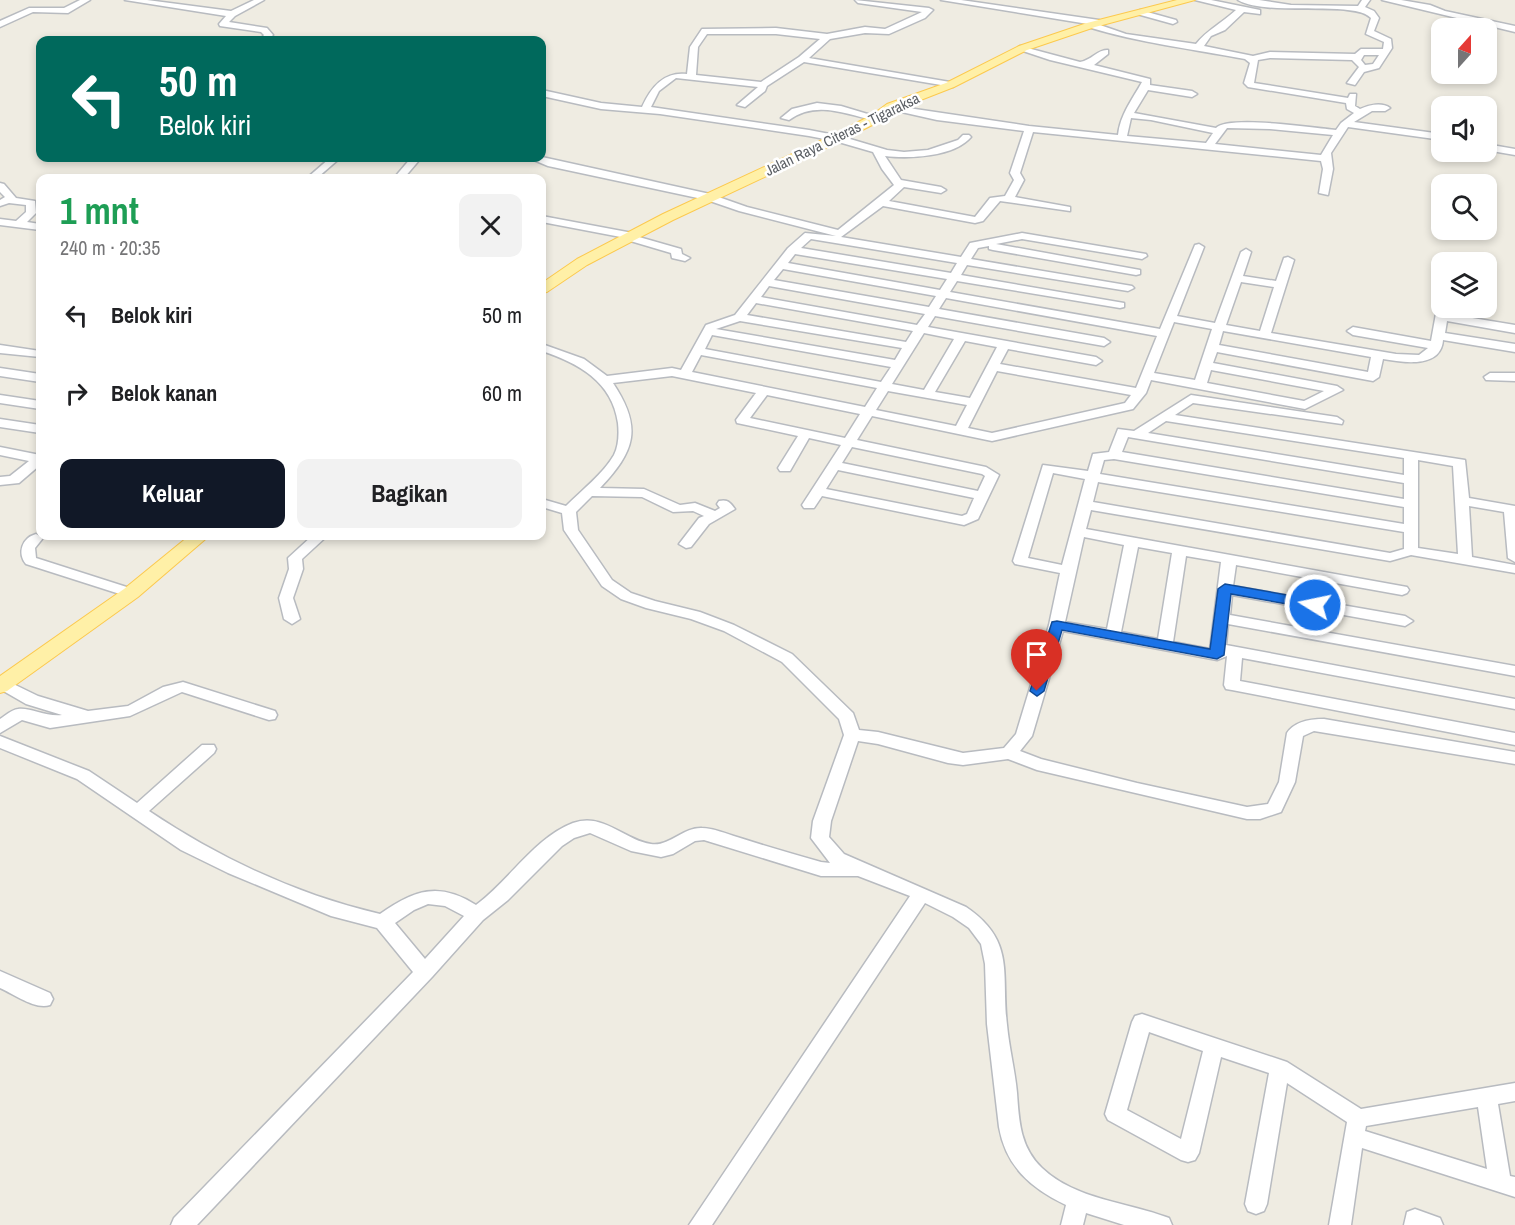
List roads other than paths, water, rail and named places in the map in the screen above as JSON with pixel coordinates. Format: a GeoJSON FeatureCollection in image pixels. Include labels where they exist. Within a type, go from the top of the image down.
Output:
{"type":"FeatureCollection","features":[{"type":"Feature","properties":{"kind":"main road","name":"Jalan Raya Citeras - Tigaraksa"},"geometry":{"type":"LineString","coordinates":[[546,286],[582,262],[710,197],[837,138],[876,118],[891,107],[950,84],[1023,48],[1095,24],[1190,0]]}},
{"type":"Feature","properties":{"kind":"main road"},"geometry":{"type":"LineString","coordinates":[[2,685],[131,593],[195,540]]}},
{"type":"Feature","properties":{"kind":"street"},"geometry":{"type":"LineString","coordinates":[[0,24],[32,10],[65,12],[86,0]]}},
{"type":"Feature","properties":{"kind":"street"},"geometry":{"type":"LineString","coordinates":[[129,0],[232,14]]}},
{"type":"Feature","properties":{"kind":"street"},"geometry":{"type":"LineString","coordinates":[[260,0],[232,14],[224,24],[264,30],[267,36]]}},
{"type":"Feature","properties":{"kind":"street"},"geometry":{"type":"LineString","coordinates":[[691,78],[694,47],[705,31],[776,31],[827,37],[865,30],[886,32],[922,16],[945,0],[1095,24],[1125,36],[1252,59],[1270,55],[1357,57],[1367,51],[1386,52]]}},
{"type":"Feature","properties":{"kind":"street"},"geometry":{"type":"LineString","coordinates":[[1198,0],[1268,14]]}},
{"type":"Feature","properties":{"kind":"street"},"geometry":{"type":"LineString","coordinates":[[1242,0],[1291,7],[1363,4],[1374,15],[1374,23],[1369,32],[1388,41],[1386,52],[1376,66],[1366,66],[1356,62],[1357,57]]}},
{"type":"Feature","properties":{"kind":"street"},"geometry":{"type":"LineString","coordinates":[[1386,0],[1430,7],[1442,13],[1515,29]]}},
{"type":"Feature","properties":{"kind":"street"},"geometry":{"type":"LineString","coordinates":[[853,9],[860,1],[928,11]]}},
{"type":"Feature","properties":{"kind":"street"},"geometry":{"type":"LineString","coordinates":[[1198,48],[1208,34],[1222,28],[1241,10]]}},
{"type":"Feature","properties":{"kind":"street"},"geometry":{"type":"LineString","coordinates":[[1140,12],[1173,22]]}},
{"type":"Feature","properties":{"kind":"street"},"geometry":{"type":"LineString","coordinates":[[742,105],[762,89],[763,85],[802,59],[827,37]]}},
{"type":"Feature","properties":{"kind":"street"},"geometry":{"type":"LineString","coordinates":[[777,41],[795,39],[820,44]]}},
{"type":"Feature","properties":{"kind":"street"},"geometry":{"type":"LineString","coordinates":[[1023,48],[1144,79],[1147,83],[1137,104],[1126,115],[1122,124],[1122,139]]}},
{"type":"Feature","properties":{"kind":"street"},"geometry":{"type":"LineString","coordinates":[[1082,64],[1090,64],[1105,52]]}},
{"type":"Feature","properties":{"kind":"street"},"geometry":{"type":"LineString","coordinates":[[802,59],[950,84]]}},
{"type":"Feature","properties":{"kind":"street"},"geometry":{"type":"LineString","coordinates":[[1252,59],[1255,62],[1249,83],[1251,85],[1353,99],[1350,107],[1359,113]]}},
{"type":"Feature","properties":{"kind":"street"},"geometry":{"type":"LineString","coordinates":[[1352,83],[1359,69],[1366,66]]}},
{"type":"Feature","properties":{"kind":"street"},"geometry":{"type":"LineString","coordinates":[[645,110],[647,102],[670,76],[763,85]]}},
{"type":"Feature","properties":{"kind":"street"},"geometry":{"type":"LineString","coordinates":[[1144,87],[1192,94]]}},
{"type":"Feature","properties":{"kind":"street"},"geometry":{"type":"LineString","coordinates":[[546,94],[601,106],[645,110],[837,138],[878,152],[904,155],[929,153],[943,146],[961,142],[966,137]]}},
{"type":"Feature","properties":{"kind":"street"},"geometry":{"type":"LineString","coordinates":[[786,118],[798,108],[812,105],[876,118]]}},
{"type":"Feature","properties":{"kind":"street"},"geometry":{"type":"LineString","coordinates":[[891,107],[937,117],[1029,129],[1325,158]]}},
{"type":"Feature","properties":{"kind":"street"},"geometry":{"type":"LineString","coordinates":[[1324,193],[1328,169],[1325,158],[1340,133],[1359,113],[1370,108],[1385,108]]}},
{"type":"Feature","properties":{"kind":"street"},"geometry":{"type":"LineString","coordinates":[[1126,115],[1151,117],[1218,131]]}},
{"type":"Feature","properties":{"kind":"street"},"geometry":{"type":"LineString","coordinates":[[1347,124],[1431,135]]}},
{"type":"Feature","properties":{"kind":"street"},"geometry":{"type":"LineString","coordinates":[[1208,148],[1218,131],[1225,125],[1340,133]]}},
{"type":"Feature","properties":{"kind":"street"},"geometry":{"type":"LineString","coordinates":[[1008,200],[1019,180],[1016,173],[1017,167],[1029,129]]}},
{"type":"Feature","properties":{"kind":"street"},"geometry":{"type":"LineString","coordinates":[[1497,149],[1515,152]]}},
{"type":"Feature","properties":{"kind":"street"},"geometry":{"type":"LineString","coordinates":[[878,152],[887,169],[900,183],[941,190]]}},
{"type":"Feature","properties":{"kind":"street"},"geometry":{"type":"LineString","coordinates":[[317,174],[330,162]]}},
{"type":"Feature","properties":{"kind":"street"},"geometry":{"type":"LineString","coordinates":[[402,174],[413,162]]}},
{"type":"Feature","properties":{"kind":"street"},"geometry":{"type":"LineString","coordinates":[[545,162],[710,197],[743,209],[840,234],[881,203],[900,183]]}},
{"type":"Feature","properties":{"kind":"street"},"geometry":{"type":"LineString","coordinates":[[0,186],[11,197],[4,202]]}},
{"type":"Feature","properties":{"kind":"street"},"geometry":{"type":"LineString","coordinates":[[881,203],[977,220],[994,200],[1066,209]]}},
{"type":"Feature","properties":{"kind":"street"},"geometry":{"type":"LineString","coordinates":[[4,202],[36,203],[31,213],[17,225]]}},
{"type":"Feature","properties":{"kind":"street"},"geometry":{"type":"LineString","coordinates":[[546,220],[632,237],[677,250],[676,256],[685,258]]}},
{"type":"Feature","properties":{"kind":"street"},"geometry":{"type":"LineString","coordinates":[[0,222],[36,226]]}},
{"type":"Feature","properties":{"kind":"street"},"geometry":{"type":"LineString","coordinates":[[739,317],[792,250],[809,235],[1128,288]]}},
{"type":"Feature","properties":{"kind":"street"},"geometry":{"type":"LineString","coordinates":[[809,504],[970,249],[978,244],[1022,236],[1145,251],[1087,383]]}},
{"type":"Feature","properties":{"kind":"street"},"geometry":{"type":"LineString","coordinates":[[978,244],[1136,272]]}},
{"type":"Feature","properties":{"kind":"street"},"geometry":{"type":"LineString","coordinates":[[606,380],[672,372],[761,395],[865,416],[992,437],[1129,406],[1140,393],[1199,247]]}},
{"type":"Feature","properties":{"kind":"street"},"geometry":{"type":"LineString","coordinates":[[792,250],[1120,305]]}},
{"type":"Feature","properties":{"kind":"street"},"geometry":{"type":"LineString","coordinates":[[1200,385],[1246,252]]}},
{"type":"Feature","properties":{"kind":"street"},"geometry":{"type":"LineString","coordinates":[[1264,335],[1288,260]]}},
{"type":"Feature","properties":{"kind":"street"},"geometry":{"type":"LineString","coordinates":[[781,265],[1163,333]]}},
{"type":"Feature","properties":{"kind":"street"},"geometry":{"type":"LineString","coordinates":[[1237,278],[1280,285]]}},
{"type":"Feature","properties":{"kind":"street"},"geometry":{"type":"LineString","coordinates":[[765,282],[1104,342]]}},
{"type":"Feature","properties":{"kind":"street"},"geometry":{"type":"LineString","coordinates":[[753,299],[1096,361]]}},
{"type":"Feature","properties":{"kind":"street"},"geometry":{"type":"LineString","coordinates":[[685,374],[710,327],[739,317],[909,346]]}},
{"type":"Feature","properties":{"kind":"street"},"geometry":{"type":"LineString","coordinates":[[1170,318],[1408,360],[1424,357],[1433,352],[1439,341],[1442,318]]}},
{"type":"Feature","properties":{"kind":"street"},"geometry":{"type":"LineString","coordinates":[[1468,318],[1515,329]]}},
{"type":"Feature","properties":{"kind":"street"},"geometry":{"type":"LineString","coordinates":[[708,331],[897,364]]}},
{"type":"Feature","properties":{"kind":"street"},"geometry":{"type":"LineString","coordinates":[[1353,331],[1515,348]]}},
{"type":"Feature","properties":{"kind":"street"},"geometry":{"type":"LineString","coordinates":[[927,395],[962,336]]}},
{"type":"Feature","properties":{"kind":"street"},"geometry":{"type":"LineString","coordinates":[[960,431],[1004,344]]}},
{"type":"Feature","properties":{"kind":"street"},"geometry":{"type":"LineString","coordinates":[[1212,348],[1372,377],[1378,355]]}},
{"type":"Feature","properties":{"kind":"street"},"geometry":{"type":"LineString","coordinates":[[0,349],[36,354]]}},
{"type":"Feature","properties":{"kind":"street"},"geometry":{"type":"LineString","coordinates":[[546,349],[602,374],[615,393],[626,424],[623,451],[588,492],[568,511]]}},
{"type":"Feature","properties":{"kind":"street"},"geometry":{"type":"LineString","coordinates":[[699,351],[974,403]]}},
{"type":"Feature","properties":{"kind":"street"},"geometry":{"type":"LineString","coordinates":[[994,366],[1140,393]]}},
{"type":"Feature","properties":{"kind":"street"},"geometry":{"type":"LineString","coordinates":[[1147,375],[1305,405],[1337,390],[1207,366]]}},
{"type":"Feature","properties":{"kind":"street"},"geometry":{"type":"LineString","coordinates":[[0,372],[36,377]]}},
{"type":"Feature","properties":{"kind":"street"},"geometry":{"type":"LineString","coordinates":[[1490,377],[1515,378]]}},
{"type":"Feature","properties":{"kind":"street"},"geometry":{"type":"LineString","coordinates":[[761,395],[742,420],[989,472],[992,477],[973,516],[964,521],[818,491]]}},
{"type":"Feature","properties":{"kind":"street"},"geometry":{"type":"LineString","coordinates":[[0,399],[36,404]]}},
{"type":"Feature","properties":{"kind":"street"},"geometry":{"type":"LineString","coordinates":[[1136,435],[1191,399],[1337,421]]}},
{"type":"Feature","properties":{"kind":"street"},"geometry":{"type":"LineString","coordinates":[[1163,417],[1460,463],[1465,560]]}},
{"type":"Feature","properties":{"kind":"street"},"geometry":{"type":"LineString","coordinates":[[0,423],[36,428]]}},
{"type":"Feature","properties":{"kind":"street"},"geometry":{"type":"LineString","coordinates":[[1114,455],[1123,432],[1410,480]]}},
{"type":"Feature","properties":{"kind":"street"},"geometry":{"type":"LineString","coordinates":[[785,468],[805,434]]}},
{"type":"Feature","properties":{"kind":"street"},"geometry":{"type":"LineString","coordinates":[[0,452],[36,458]]}},
{"type":"Feature","properties":{"kind":"street"},"geometry":{"type":"LineString","coordinates":[[1009,753],[1024,736],[1057,625],[1068,570],[1098,457],[1114,455],[1411,504]]}},
{"type":"Feature","properties":{"kind":"street"},"geometry":{"type":"LineString","coordinates":[[1411,456],[1411,551]]}},
{"type":"Feature","properties":{"kind":"street"},"geometry":{"type":"LineString","coordinates":[[0,481],[14,480],[36,462]]}},
{"type":"Feature","properties":{"kind":"street"},"geometry":{"type":"LineString","coordinates":[[834,465],[982,496]]}},
{"type":"Feature","properties":{"kind":"street"},"geometry":{"type":"LineString","coordinates":[[1068,570],[1020,561],[1048,468],[1411,529]]}},
{"type":"Feature","properties":{"kind":"street"},"geometry":{"type":"LineString","coordinates":[[588,492],[644,493],[676,508],[695,507],[715,516]]}},
{"type":"Feature","properties":{"kind":"street"},"geometry":{"type":"LineString","coordinates":[[1462,501],[1510,508],[1515,558]]}},
{"type":"Feature","properties":{"kind":"street"},"geometry":{"type":"LineString","coordinates":[[546,504],[568,511]]}},
{"type":"Feature","properties":{"kind":"street"},"geometry":{"type":"LineString","coordinates":[[686,544],[704,521],[728,509],[724,504]]}},
{"type":"Feature","properties":{"kind":"street"},"geometry":{"type":"LineString","coordinates":[[1087,505],[1390,557],[1411,551],[1515,569]]}},
{"type":"Feature","properties":{"kind":"street"},"geometry":{"type":"LineString","coordinates":[[568,511],[571,530],[607,583],[626,596],[695,615],[729,628],[787,658],[847,717],[852,735],[822,821],[820,838],[837,858],[965,913],[986,934],[994,965],[998,1038],[1005,1076],[1009,1124],[1013,1144],[1029,1172],[1042,1182],[1078,1200],[1161,1225]]}},
{"type":"Feature","properties":{"kind":"street"},"geometry":{"type":"LineString","coordinates":[[1078,532],[1402,590]]}},
{"type":"Feature","properties":{"kind":"street"},"geometry":{"type":"LineString","coordinates":[[36,538],[28,548],[28,557],[31,561],[131,593]]}},
{"type":"Feature","properties":{"kind":"street"},"geometry":{"type":"LineString","coordinates":[[292,619],[286,598],[296,568],[295,558],[315,540]]}},
{"type":"Feature","properties":{"kind":"street"},"geometry":{"type":"LineString","coordinates":[[1113,636],[1132,542]]}},
{"type":"Feature","properties":{"kind":"street"},"geometry":{"type":"LineString","coordinates":[[1165,645],[1180,550]]}},
{"type":"Feature","properties":{"kind":"street"},"geometry":{"type":"LineString","coordinates":[[1057,625],[1217,655],[1229,559]]}},
{"type":"Feature","properties":{"kind":"street"},"geometry":{"type":"LineString","coordinates":[[1225,589],[1405,621]]}},
{"type":"Feature","properties":{"kind":"street"},"geometry":{"type":"LineString","coordinates":[[1221,618],[1515,671]]}},
{"type":"Feature","properties":{"kind":"street"},"geometry":{"type":"LineString","coordinates":[[1217,649],[1515,704]]}},
{"type":"Feature","properties":{"kind":"street"},"geometry":{"type":"LineString","coordinates":[[1235,652],[1232,685],[1515,739]]}},
{"type":"Feature","properties":{"kind":"street"},"geometry":{"type":"LineString","coordinates":[[2,685],[32,700],[85,716]]}},
{"type":"Feature","properties":{"kind":"street"},"geometry":{"type":"LineString","coordinates":[[0,727],[18,714],[50,722],[137,709],[165,691],[183,687],[269,715]]}},
{"type":"Feature","properties":{"kind":"street"},"geometry":{"type":"LineString","coordinates":[[852,735],[878,738],[963,759],[1009,753],[1037,764],[1137,789],[1216,807],[1260,813],[1275,808],[1287,782],[1295,733],[1311,725],[1410,738],[1515,758]]}},
{"type":"Feature","properties":{"kind":"street"},"geometry":{"type":"LineString","coordinates":[[0,742],[83,775],[187,845],[234,868],[337,911],[383,922],[424,972]]}},
{"type":"Feature","properties":{"kind":"street"},"geometry":{"type":"LineString","coordinates":[[138,811],[208,749]]}},
{"type":"Feature","properties":{"kind":"street"},"geometry":{"type":"LineString","coordinates":[[182,1225],[476,915],[505,893],[531,865],[572,830],[583,826],[593,828],[624,842],[655,851],[666,850],[693,834],[704,834],[821,869],[867,870]]}},
{"type":"Feature","properties":{"kind":"street"},"geometry":{"type":"LineString","coordinates":[[700,1225],[921,894]]}},
{"type":"Feature","properties":{"kind":"street"},"geometry":{"type":"LineString","coordinates":[[383,922],[409,903],[422,898],[437,897],[458,902],[476,915]]}},
{"type":"Feature","properties":{"kind":"street"},"geometry":{"type":"LineString","coordinates":[[0,979],[43,999]]}},
{"type":"Feature","properties":{"kind":"street"},"geometry":{"type":"LineString","coordinates":[[1214,1045],[1188,1153],[1115,1114],[1142,1022],[1214,1045],[1280,1068],[1356,1127],[1508,1185]]}},
{"type":"Feature","properties":{"kind":"street"},"geometry":{"type":"LineString","coordinates":[[1256,1204],[1280,1068]]}},
{"type":"Feature","properties":{"kind":"street"},"geometry":{"type":"LineString","coordinates":[[1356,1127],[1487,1096],[1515,1092]]}},
{"type":"Feature","properties":{"kind":"street"},"geometry":{"type":"LineString","coordinates":[[1487,1096],[1508,1185]]}},
{"type":"Feature","properties":{"kind":"street"},"geometry":{"type":"LineString","coordinates":[[1340,1225],[1356,1127]]}},
{"type":"Feature","properties":{"kind":"street"},"geometry":{"type":"LineString","coordinates":[[1072,1225],[1078,1200]]}},
{"type":"Feature","properties":{"kind":"street"},"geometry":{"type":"LineString","coordinates":[[1415,1225],[1415,1220],[1432,1225]]}}]}
